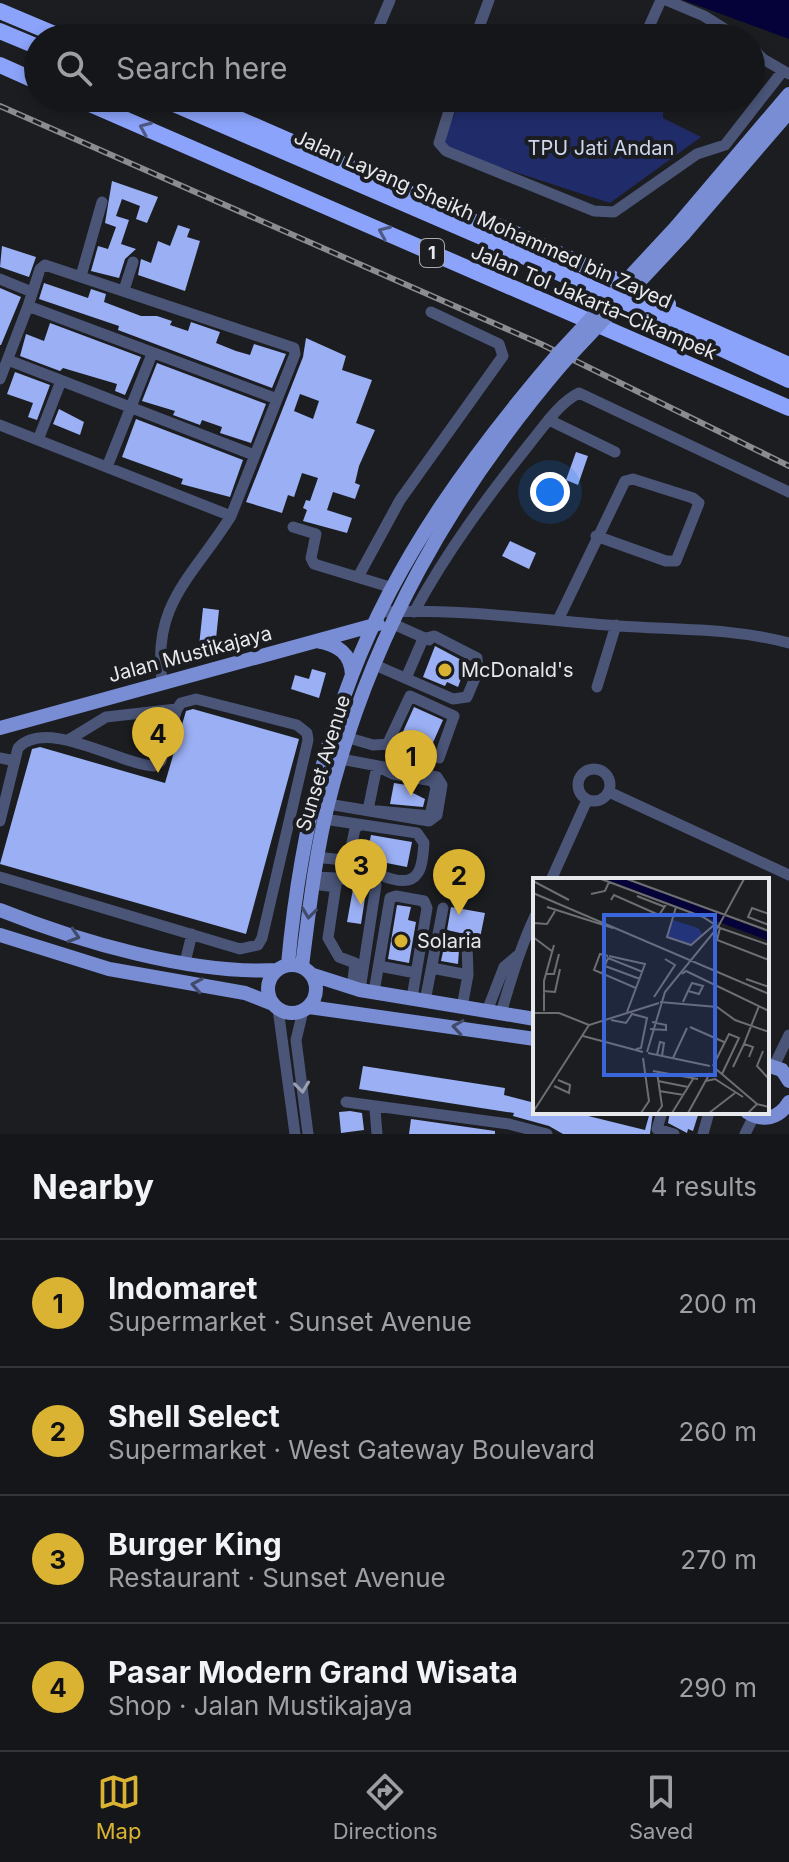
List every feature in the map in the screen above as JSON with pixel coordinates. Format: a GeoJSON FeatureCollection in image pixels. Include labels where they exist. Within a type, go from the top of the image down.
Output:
{"type":"FeatureCollection","features":[{"type":"Feature","properties":{"kind":"highway"},"geometry":{"type":"LineString","coordinates":[[0,11],[31,24]]}},
{"type":"Feature","properties":{"kind":"highway"},"geometry":{"type":"LineString","coordinates":[[0,17],[24,27]]}},
{"type":"Feature","properties":{"kind":"highway"},"geometry":{"type":"LineString","coordinates":[[0,31],[24,41]]}},
{"type":"Feature","properties":{"kind":"highway"},"geometry":{"type":"LineString","coordinates":[[0,68],[24,77]]}},
{"type":"Feature","properties":{"kind":"highway","name":"Jalan Tol Jakarta–Cikampek"},"geometry":{"type":"LineString","coordinates":[[108,112],[789,408]]}},
{"type":"Feature","properties":{"kind":"highway","name":"Jalan Layang Sheikh Mohammed bin Zayed"},"geometry":{"type":"LineString","coordinates":[[192,112],[493,242],[789,380]]}},
{"type":"Feature","properties":{"kind":"highway","name":"Jalan Layang Sheikh Mohammed bin Zayed"},"geometry":{"type":"LineString","coordinates":[[223,112],[443,207],[789,365]]}},
{"type":"Feature","properties":{"kind":"highway","name":"Jalan Tol Jakarta–Cikampek"},"geometry":{"type":"LineString","coordinates":[[237,112],[789,356]]}},
{"type":"Feature","properties":{"kind":"main road"},"geometry":{"type":"LineString","coordinates":[[680,231],[789,94]]}},
{"type":"Feature","properties":{"kind":"main road"},"geometry":{"type":"LineString","coordinates":[[386,618],[393,588],[441,505],[496,427],[789,112]]}},
{"type":"Feature","properties":{"kind":"main road"},"geometry":{"type":"LineString","coordinates":[[386,618],[470,481],[560,359]]}},
{"type":"Feature","properties":{"kind":"main road","name":"Jalan Mustikajaya"},"geometry":{"type":"LineString","coordinates":[[6,726],[316,641],[386,618]]}},
{"type":"Feature","properties":{"kind":"main road","name":"Sunset Avenue"},"geometry":{"type":"LineString","coordinates":[[295,969],[326,812],[341,759],[375,665],[386,618]]}},
{"type":"Feature","properties":{"kind":"main road","name":"Sunset Avenue"},"geometry":{"type":"LineString","coordinates":[[295,969],[310,821],[352,675],[386,618]]}},
{"type":"Feature","properties":{"kind":"main road"},"geometry":{"type":"LineString","coordinates":[[316,641],[343,651],[351,662],[352,675]]}},
{"type":"Feature","properties":{"kind":"main road"},"geometry":{"type":"LineString","coordinates":[[0,910],[112,947],[185,962],[247,972],[295,969],[362,990],[533,1019]]}},
{"type":"Feature","properties":{"kind":"main road"},"geometry":{"type":"LineString","coordinates":[[0,935],[109,969],[245,993],[290,1013],[306,1009],[533,1039]]}},
{"type":"Feature","properties":{"kind":"main road"},"geometry":{"type":"LineString","coordinates":[[109,969],[112,947]]}},
{"type":"Feature","properties":{"kind":"main road"},"geometry":{"type":"LineString","coordinates":[[275,1006],[268,990],[295,969]]}},
{"type":"Feature","properties":{"kind":"main road"},"geometry":{"type":"LineString","coordinates":[[295,969],[317,989],[306,1009]]}},
{"type":"Feature","properties":{"kind":"main road"},"geometry":{"type":"LineString","coordinates":[[245,993],[250,983],[247,972]]}},
{"type":"Feature","properties":{"kind":"main road"},"geometry":{"type":"LineString","coordinates":[[493,1032],[495,1012]]}},
{"type":"Feature","properties":{"kind":"main road"},"geometry":{"type":"LineString","coordinates":[[771,1065],[789,1081]]}},
{"type":"Feature","properties":{"kind":"main road"},"geometry":{"type":"LineString","coordinates":[[750,1114],[768,1118],[786,1111]]}},
{"type":"Feature","properties":{"kind":"street"},"geometry":{"type":"LineString","coordinates":[[380,24],[390,0]]}},
{"type":"Feature","properties":{"kind":"street"},"geometry":{"type":"LineString","coordinates":[[480,24],[489,0]]}},
{"type":"Feature","properties":{"kind":"street"},"geometry":{"type":"LineString","coordinates":[[651,24],[663,0],[717,24]]}},
{"type":"Feature","properties":{"kind":"street"},"geometry":{"type":"LineString","coordinates":[[765,57],[786,73],[765,98]]}},
{"type":"Feature","properties":{"kind":"street"},"geometry":{"type":"LineString","coordinates":[[448,112],[439,143],[446,151],[594,211],[614,212],[697,154],[725,145],[753,112]]}},
{"type":"Feature","properties":{"kind":"street"},"geometry":{"type":"LineString","coordinates":[[81,276],[102,202]]}},
{"type":"Feature","properties":{"kind":"street"},"geometry":{"type":"LineString","coordinates":[[124,290],[133,262]]}},
{"type":"Feature","properties":{"kind":"street"},"geometry":{"type":"LineString","coordinates":[[0,379],[40,269],[45,265],[292,345],[295,354],[231,516],[182,584],[166,616],[158,651],[162,682]]}},
{"type":"Feature","properties":{"kind":"street"},"geometry":{"type":"LineString","coordinates":[[0,279],[32,292]]}},
{"type":"Feature","properties":{"kind":"street"},"geometry":{"type":"LineString","coordinates":[[28,306],[277,399]]}},
{"type":"Feature","properties":{"kind":"street"},"geometry":{"type":"LineString","coordinates":[[358,577],[400,500],[503,356],[499,344],[431,312]]}},
{"type":"Feature","properties":{"kind":"street"},"geometry":{"type":"LineString","coordinates":[[107,467],[152,354]]}},
{"type":"Feature","properties":{"kind":"street"},"geometry":{"type":"LineString","coordinates":[[8,360],[254,455]]}},
{"type":"Feature","properties":{"kind":"street"},"geometry":{"type":"LineString","coordinates":[[38,440],[61,381]]}},
{"type":"Feature","properties":{"kind":"street"},"geometry":{"type":"LineString","coordinates":[[414,612],[438,567],[549,420],[574,395],[583,394],[789,492]]}},
{"type":"Feature","properties":{"kind":"street"},"geometry":{"type":"LineString","coordinates":[[549,420],[615,452]]}},
{"type":"Feature","properties":{"kind":"street"},"geometry":{"type":"LineString","coordinates":[[0,425],[231,516]]}},
{"type":"Feature","properties":{"kind":"street"},"geometry":{"type":"LineString","coordinates":[[559,618],[596,536],[627,479],[693,498],[699,503],[676,561],[666,561],[596,536]]}},
{"type":"Feature","properties":{"kind":"street"},"geometry":{"type":"LineString","coordinates":[[293,527],[316,534],[311,558],[314,564],[393,588]]}},
{"type":"Feature","properties":{"kind":"street"},"geometry":{"type":"LineString","coordinates":[[386,618],[414,612],[559,618],[616,625],[734,631],[789,643]]}},
{"type":"Feature","properties":{"kind":"street"},"geometry":{"type":"LineString","coordinates":[[375,665],[453,699],[470,693],[478,671],[477,658],[434,636],[423,639],[386,618]]}},
{"type":"Feature","properties":{"kind":"street"},"geometry":{"type":"LineString","coordinates":[[597,687],[616,625]]}},
{"type":"Feature","properties":{"kind":"street"},"geometry":{"type":"LineString","coordinates":[[406,678],[423,639]]}},
{"type":"Feature","properties":{"kind":"street"},"geometry":{"type":"LineString","coordinates":[[181,677],[187,700]]}},
{"type":"Feature","properties":{"kind":"street"},"geometry":{"type":"LineString","coordinates":[[349,738],[373,745],[387,745],[433,759],[442,754],[454,716],[410,696],[387,745]]}},
{"type":"Feature","properties":{"kind":"street"},"geometry":{"type":"LineString","coordinates":[[0,821],[21,744],[32,740],[70,739],[154,766],[161,761],[177,709],[187,700]]}},
{"type":"Feature","properties":{"kind":"street"},"geometry":{"type":"LineString","coordinates":[[0,877],[240,949],[258,945],[308,740],[303,728],[297,725],[187,700]]}},
{"type":"Feature","properties":{"kind":"street"},"geometry":{"type":"LineString","coordinates":[[70,739],[106,717],[177,709]]}},
{"type":"Feature","properties":{"kind":"street"},"geometry":{"type":"LineString","coordinates":[[6,726],[32,740]]}},
{"type":"Feature","properties":{"kind":"street"},"geometry":{"type":"LineString","coordinates":[[0,758],[15,761]]}},
{"type":"Feature","properties":{"kind":"street"},"geometry":{"type":"LineString","coordinates":[[326,812],[368,810],[429,821],[437,815],[441,780],[341,759]]}},
{"type":"Feature","properties":{"kind":"street"},"geometry":{"type":"LineString","coordinates":[[368,810],[377,766]]}},
{"type":"Feature","properties":{"kind":"street"},"geometry":{"type":"LineString","coordinates":[[588,770],[605,774],[610,782],[609,792],[603,798],[587,800],[577,785],[580,776],[588,770]]}},
{"type":"Feature","properties":{"kind":"street"},"geometry":{"type":"LineString","coordinates":[[609,792],[789,875]]}},
{"type":"Feature","properties":{"kind":"street"},"geometry":{"type":"LineString","coordinates":[[552,878],[587,800]]}},
{"type":"Feature","properties":{"kind":"street"},"geometry":{"type":"LineString","coordinates":[[317,857],[352,863],[369,873],[410,880],[419,871],[424,843],[417,833],[356,824],[326,812]]}},
{"type":"Feature","properties":{"kind":"street"},"geometry":{"type":"LineString","coordinates":[[352,863],[356,824]]}},
{"type":"Feature","properties":{"kind":"street"},"geometry":{"type":"LineString","coordinates":[[313,880],[376,885],[362,990]]}},
{"type":"Feature","properties":{"kind":"street"},"geometry":{"type":"LineString","coordinates":[[337,883],[328,938],[339,957],[355,963],[362,990]]}},
{"type":"Feature","properties":{"kind":"street"},"geometry":{"type":"LineString","coordinates":[[362,990],[379,966],[390,898],[396,896],[426,904],[416,973],[419,1000]]}},
{"type":"Feature","properties":{"kind":"street"},"geometry":{"type":"LineString","coordinates":[[419,1000],[432,968],[443,908]]}},
{"type":"Feature","properties":{"kind":"street"},"geometry":{"type":"LineString","coordinates":[[495,1012],[504,967],[517,956],[533,920]]}},
{"type":"Feature","properties":{"kind":"street"},"geometry":{"type":"LineString","coordinates":[[185,962],[192,934]]}},
{"type":"Feature","properties":{"kind":"street"},"geometry":{"type":"LineString","coordinates":[[438,937],[467,943],[468,975],[462,1007]]}},
{"type":"Feature","properties":{"kind":"street"},"geometry":{"type":"LineString","coordinates":[[379,966],[416,973]]}},
{"type":"Feature","properties":{"kind":"street"},"geometry":{"type":"LineString","coordinates":[[432,968],[468,975]]}},
{"type":"Feature","properties":{"kind":"street"},"geometry":{"type":"LineString","coordinates":[[275,1006],[295,1134]]}},
{"type":"Feature","properties":{"kind":"street"},"geometry":{"type":"LineString","coordinates":[[306,1009],[296,1040],[308,1134]]}},
{"type":"Feature","properties":{"kind":"street"},"geometry":{"type":"LineString","coordinates":[[771,1065],[789,1035]]}},
{"type":"Feature","properties":{"kind":"street"},"geometry":{"type":"LineString","coordinates":[[346,1102],[375,1109],[509,1124],[547,1134]]}},
{"type":"Feature","properties":{"kind":"street"},"geometry":{"type":"LineString","coordinates":[[375,1109],[377,1134]]}},
{"type":"Feature","properties":{"kind":"street"},"geometry":{"type":"LineString","coordinates":[[661,1114],[657,1129],[674,1134]]}},
{"type":"Feature","properties":{"kind":"street"},"geometry":{"type":"LineString","coordinates":[[703,1134],[708,1114]]}},
{"type":"Feature","properties":{"kind":"street"},"geometry":{"type":"LineString","coordinates":[[745,1134],[750,1114]]}},
{"type":"Feature","properties":{"kind":"green space","name":"TPU Jati Andan"},"geometry":{"type":"Polygon","coordinates":[[[455,112],[663,112],[663,118],[701,137],[610,203],[441,148],[455,112]]]}},
{"type":"Feature","properties":{"kind":"shaded area"},"geometry":{"type":"Polygon","coordinates":[[[683,0],[789,0],[789,39],[765,30],[765,24],[748,24],[683,0]]]}},
{"type":"Feature","properties":{"kind":"building"},"geometry":{"type":"Polygon","coordinates":[[[112,181],[158,197],[147,223],[136,219],[140,206],[122,199],[116,216],[129,220],[121,244],[136,249],[125,259],[119,278],[91,271],[98,246],[108,249],[116,227],[105,223],[112,181]]]}},
{"type":"Feature","properties":{"kind":"building"},"geometry":{"type":"Polygon","coordinates":[[[178,225],[190,229],[187,237],[200,241],[185,291],[138,275],[141,259],[151,263],[158,241],[170,246],[178,225]]]}},
{"type":"Feature","properties":{"kind":"building"},"geometry":{"type":"Polygon","coordinates":[[[2,246],[36,257],[29,277],[0,267],[2,246]]]}},
{"type":"Feature","properties":{"kind":"building"},"geometry":{"type":"Polygon","coordinates":[[[44,283],[88,298],[91,289],[106,294],[104,302],[141,316],[157,316],[172,321],[170,325],[188,331],[191,322],[220,332],[216,343],[236,351],[250,355],[254,344],[286,354],[272,388],[118,330],[119,326],[39,299],[44,283]]]}},
{"type":"Feature","properties":{"kind":"building"},"geometry":{"type":"Polygon","coordinates":[[[0,288],[21,297],[1,345],[0,345],[0,288]]]}},
{"type":"Feature","properties":{"kind":"building"},"geometry":{"type":"Polygon","coordinates":[[[50,323],[141,357],[125,395],[115,391],[117,384],[63,368],[60,371],[20,356],[26,334],[44,341],[50,323]]]}},
{"type":"Feature","properties":{"kind":"building"},"geometry":{"type":"Polygon","coordinates":[[[306,338],[346,356],[342,370],[372,380],[356,423],[375,430],[359,466],[355,483],[360,485],[355,499],[333,492],[327,510],[352,518],[347,533],[303,521],[307,510],[303,508],[306,500],[310,501],[318,478],[302,473],[294,497],[288,495],[282,513],[246,502],[303,357],[306,338]],[[300,394],[294,411],[313,419],[319,401],[300,394]]]}},
{"type":"Feature","properties":{"kind":"building"},"geometry":{"type":"Polygon","coordinates":[[[157,363],[266,404],[251,443],[220,433],[222,427],[202,420],[200,425],[173,415],[175,411],[142,401],[157,363]]]}},
{"type":"Feature","properties":{"kind":"building"},"geometry":{"type":"Polygon","coordinates":[[[15,372],[50,385],[37,420],[28,417],[33,403],[7,394],[15,372]]]}},
{"type":"Feature","properties":{"kind":"building"},"geometry":{"type":"Polygon","coordinates":[[[59,409],[84,422],[80,435],[53,424],[59,409]]]}},
{"type":"Feature","properties":{"kind":"building"},"geometry":{"type":"Polygon","coordinates":[[[136,419],[243,460],[230,497],[181,484],[183,479],[122,457],[136,419]]]}},
{"type":"Feature","properties":{"kind":"building"},"geometry":{"type":"Polygon","coordinates":[[[576,452],[588,456],[578,485],[566,480],[576,452]]]}},
{"type":"Feature","properties":{"kind":"building"},"geometry":{"type":"Polygon","coordinates":[[[510,541],[536,553],[529,569],[502,556],[510,541]]]}},
{"type":"Feature","properties":{"kind":"building"},"geometry":{"type":"Polygon","coordinates":[[[203,608],[219,610],[215,648],[199,646],[203,608]]]}},
{"type":"Feature","properties":{"kind":"building","name":"McDonald's"},"geometry":{"type":"Polygon","coordinates":[[[435,646],[467,663],[458,687],[447,682],[445,686],[423,677],[435,646]]]}},
{"type":"Feature","properties":{"kind":"building"},"geometry":{"type":"Polygon","coordinates":[[[312,669],[326,673],[319,698],[291,689],[295,675],[309,679],[312,669]]]}},
{"type":"Feature","properties":{"kind":"building"},"geometry":{"type":"Polygon","coordinates":[[[414,707],[443,720],[431,747],[401,736],[414,707]]]}},
{"type":"Feature","properties":{"kind":"building"},"geometry":{"type":"Polygon","coordinates":[[[193,709],[299,739],[246,934],[0,864],[32,749],[40,747],[165,783],[186,711],[193,709]]]}},
{"type":"Feature","properties":{"kind":"building"},"geometry":{"type":"Polygon","coordinates":[[[394,783],[413,786],[411,792],[425,799],[423,807],[390,804],[394,783]]]}},
{"type":"Feature","properties":{"kind":"building"},"geometry":{"type":"Polygon","coordinates":[[[371,835],[412,842],[407,867],[366,859],[371,835]]]}},
{"type":"Feature","properties":{"kind":"building"},"geometry":{"type":"Polygon","coordinates":[[[353,889],[366,892],[361,924],[347,922],[353,889]]]}},
{"type":"Feature","properties":{"kind":"building","name":"Solaria"},"geometry":{"type":"Polygon","coordinates":[[[397,905],[411,907],[408,920],[416,922],[409,963],[388,959],[397,905]]]}},
{"type":"Feature","properties":{"kind":"building"},"geometry":{"type":"Polygon","coordinates":[[[451,907],[485,913],[479,943],[469,935],[447,930],[451,907]]]}},
{"type":"Feature","properties":{"kind":"building"},"geometry":{"type":"Polygon","coordinates":[[[444,947],[459,950],[458,964],[441,961],[444,947]]]}},
{"type":"Feature","properties":{"kind":"building"},"geometry":{"type":"Polygon","coordinates":[[[363,1066],[505,1088],[504,1095],[533,1102],[533,1114],[580,1114],[645,1130],[649,1114],[653,1114],[650,1134],[563,1134],[549,1126],[513,1116],[514,1113],[359,1089],[363,1066]]]}},
{"type":"Feature","properties":{"kind":"building"},"geometry":{"type":"Polygon","coordinates":[[[339,1112],[362,1113],[364,1130],[341,1133],[339,1112]]]}},
{"type":"Feature","properties":{"kind":"building"},"geometry":{"type":"Polygon","coordinates":[[[670,1114],[698,1114],[693,1131],[688,1129],[687,1133],[668,1123],[670,1114]]]}},
{"type":"Feature","properties":{"kind":"building"},"geometry":{"type":"Polygon","coordinates":[[[411,1119],[495,1131],[495,1134],[409,1134],[411,1119]]]}},
{"type":"Feature","properties":{"kind":"railway"},"geometry":{"type":"LineString","coordinates":[[0,106],[541,344],[789,466]]}},
{"type":"Feature","properties":{"kind":"place","name":"McDonald's"},"geometry":{"type":"Point","coordinates":[445,670]}},
{"type":"Feature","properties":{"kind":"place","name":"Pasar Modern Grand Wisata"},"geometry":{"type":"Point","coordinates":[158,773]}},
{"type":"Feature","properties":{"kind":"place","name":"Indomaret"},"geometry":{"type":"Point","coordinates":[411,796]}},
{"type":"Feature","properties":{"kind":"place","name":"Burger King"},"geometry":{"type":"Point","coordinates":[361,905]}},
{"type":"Feature","properties":{"kind":"place","name":"Shell Select"},"geometry":{"type":"Point","coordinates":[459,915]}},
{"type":"Feature","properties":{"kind":"place","name":"Solaria"},"geometry":{"type":"Point","coordinates":[401,941]}}]}
